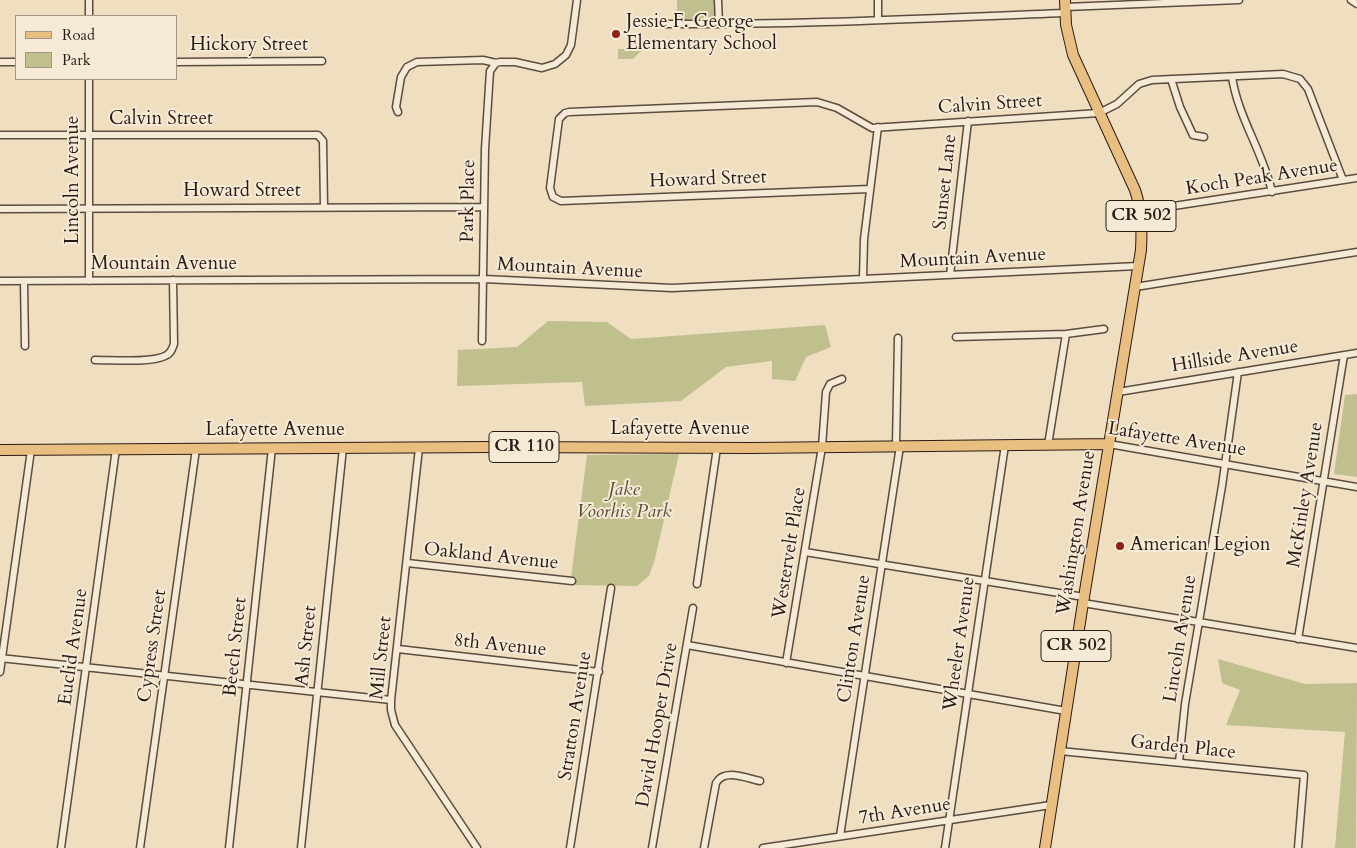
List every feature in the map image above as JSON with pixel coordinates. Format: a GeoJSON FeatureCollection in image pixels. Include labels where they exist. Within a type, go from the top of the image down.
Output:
{"type":"FeatureCollection","features":[{"type":"Feature","properties":{"kind":"main road","name":"Washington Avenue"},"geometry":{"type":"LineString","coordinates":[[1046,848],[1051,805],[1141,250],[1141,211],[1135,190],[1073,55],[1068,40],[1065,7]]}},
{"type":"Feature","properties":{"kind":"main road","name":"Lafayette Avenue"},"geometry":{"type":"LineString","coordinates":[[0,450],[717,448],[1109,444]]}},
{"type":"Feature","properties":{"kind":"street"},"geometry":{"type":"LineString","coordinates":[[89,0],[89,15]]}},
{"type":"Feature","properties":{"kind":"street"},"geometry":{"type":"LineString","coordinates":[[398,112],[396,107],[401,77],[407,67],[412,64],[424,61],[483,60],[496,63],[515,62],[534,67],[555,64],[561,60],[569,49],[578,0]]}},
{"type":"Feature","properties":{"kind":"street"},"geometry":{"type":"LineString","coordinates":[[718,0],[719,24]]}},
{"type":"Feature","properties":{"kind":"street"},"geometry":{"type":"LineString","coordinates":[[878,0],[878,20]]}},
{"type":"Feature","properties":{"kind":"street"},"geometry":{"type":"LineString","coordinates":[[663,24],[878,20],[1065,7],[1239,0]]}},
{"type":"Feature","properties":{"kind":"street"},"geometry":{"type":"LineString","coordinates":[[1351,0],[1357,4]]}},
{"type":"Feature","properties":{"kind":"street","name":"Hickory Street"},"geometry":{"type":"LineString","coordinates":[[178,62],[322,61]]}},
{"type":"Feature","properties":{"kind":"street"},"geometry":{"type":"LineString","coordinates":[[0,62],[15,62]]}},
{"type":"Feature","properties":{"kind":"street","name":"Park Place"},"geometry":{"type":"LineString","coordinates":[[482,341],[485,149],[490,71],[496,63]]}},
{"type":"Feature","properties":{"kind":"street","name":"Calvin Street"},"geometry":{"type":"LineString","coordinates":[[551,193],[550,188],[559,119],[567,112],[817,102],[837,108],[872,128],[1099,113],[1117,104],[1133,89],[1144,82],[1286,74],[1294,76],[1305,84],[1308,89],[1343,180]]}},
{"type":"Feature","properties":{"kind":"street"},"geometry":{"type":"LineString","coordinates":[[1232,76],[1238,104],[1265,168],[1272,192]]}},
{"type":"Feature","properties":{"kind":"street"},"geometry":{"type":"LineString","coordinates":[[1171,79],[1180,107],[1193,135],[1204,137]]}},
{"type":"Feature","properties":{"kind":"street","name":"Lincoln Avenue"},"geometry":{"type":"LineString","coordinates":[[89,80],[90,281]]}},
{"type":"Feature","properties":{"kind":"street","name":"Sunset Lane"},"geometry":{"type":"LineString","coordinates":[[950,275],[968,121]]}},
{"type":"Feature","properties":{"kind":"street"},"geometry":{"type":"LineString","coordinates":[[863,279],[864,239],[878,127]]}},
{"type":"Feature","properties":{"kind":"street","name":"Calvin Street"},"geometry":{"type":"LineString","coordinates":[[0,135],[318,136],[323,141],[324,207]]}},
{"type":"Feature","properties":{"kind":"street","name":"Koch Peak Avenue"},"geometry":{"type":"LineString","coordinates":[[1141,211],[1357,178]]}},
{"type":"Feature","properties":{"kind":"street","name":"Howard Street"},"geometry":{"type":"LineString","coordinates":[[551,193],[556,200],[561,201],[870,189]]}},
{"type":"Feature","properties":{"kind":"street","name":"Howard Street"},"geometry":{"type":"LineString","coordinates":[[0,209],[484,206]]}},
{"type":"Feature","properties":{"kind":"street"},"geometry":{"type":"LineString","coordinates":[[1134,287],[1357,252]]}},
{"type":"Feature","properties":{"kind":"street","name":"Mountain Avenue"},"geometry":{"type":"LineString","coordinates":[[0,281],[484,279],[649,288],[1138,266]]}},
{"type":"Feature","properties":{"kind":"street"},"geometry":{"type":"LineString","coordinates":[[95,360],[153,359],[167,356],[174,344],[173,280]]}},
{"type":"Feature","properties":{"kind":"street"},"geometry":{"type":"LineString","coordinates":[[24,281],[25,346]]}},
{"type":"Feature","properties":{"kind":"street"},"geometry":{"type":"LineString","coordinates":[[956,337],[1066,334],[1104,329]]}},
{"type":"Feature","properties":{"kind":"street"},"geometry":{"type":"LineString","coordinates":[[1048,445],[1066,334]]}},
{"type":"Feature","properties":{"kind":"street","name":"Clinton Avenue"},"geometry":{"type":"LineString","coordinates":[[840,836],[882,564],[898,446],[898,338]]}},
{"type":"Feature","properties":{"kind":"street","name":"Hillside Avenue"},"geometry":{"type":"LineString","coordinates":[[1118,392],[1357,353]]}},
{"type":"Feature","properties":{"kind":"street","name":"McKinley Avenue"},"geometry":{"type":"LineString","coordinates":[[1298,639],[1344,355]]}},
{"type":"Feature","properties":{"kind":"street","name":"Lincoln Avenue"},"geometry":{"type":"LineString","coordinates":[[1178,762],[1185,704],[1238,372]]}},
{"type":"Feature","properties":{"kind":"street","name":"Westervelt Place"},"geometry":{"type":"LineString","coordinates":[[786,663],[822,447],[826,392],[830,384],[842,379]]}},
{"type":"Feature","properties":{"kind":"street","name":"Lafayette Avenue"},"geometry":{"type":"LineString","coordinates":[[1109,444],[1357,487]]}},
{"type":"Feature","properties":{"kind":"street","name":"Wheeler Avenue"},"geometry":{"type":"LineString","coordinates":[[945,848],[1005,445]]}},
{"type":"Feature","properties":{"kind":"street","name":"Beech Street"},"geometry":{"type":"LineString","coordinates":[[229,848],[272,448]]}},
{"type":"Feature","properties":{"kind":"street","name":"Ash Street"},"geometry":{"type":"LineString","coordinates":[[301,848],[343,448]]}},
{"type":"Feature","properties":{"kind":"street","name":"Mill Street"},"geometry":{"type":"LineString","coordinates":[[419,448],[391,710],[395,725],[476,848]]}},
{"type":"Feature","properties":{"kind":"street"},"geometry":{"type":"LineString","coordinates":[[697,584],[717,448]]}},
{"type":"Feature","properties":{"kind":"street","name":"Euclid Avenue"},"geometry":{"type":"LineString","coordinates":[[61,848],[116,449]]}},
{"type":"Feature","properties":{"kind":"street","name":"Cypress Street"},"geometry":{"type":"LineString","coordinates":[[140,848],[196,449]]}},
{"type":"Feature","properties":{"kind":"street"},"geometry":{"type":"LineString","coordinates":[[0,672],[31,450]]}},
{"type":"Feature","properties":{"kind":"street"},"geometry":{"type":"LineString","coordinates":[[805,552],[985,581],[1198,623],[1357,648]]}},
{"type":"Feature","properties":{"kind":"street","name":"Oakland Avenue"},"geometry":{"type":"LineString","coordinates":[[407,563],[572,581]]}},
{"type":"Feature","properties":{"kind":"street","name":"Stratton Avenue"},"geometry":{"type":"LineString","coordinates":[[570,848],[611,588]]}},
{"type":"Feature","properties":{"kind":"street","name":"David Hooper Drive"},"geometry":{"type":"LineString","coordinates":[[652,848],[693,608]]}},
{"type":"Feature","properties":{"kind":"street"},"geometry":{"type":"LineString","coordinates":[[687,645],[1066,711]]}},
{"type":"Feature","properties":{"kind":"street","name":"8th Avenue"},"geometry":{"type":"LineString","coordinates":[[398,649],[599,672]]}},
{"type":"Feature","properties":{"kind":"street"},"geometry":{"type":"LineString","coordinates":[[1,658],[391,700]]}},
{"type":"Feature","properties":{"kind":"street","name":"Garden Place"},"geometry":{"type":"LineString","coordinates":[[1060,750],[1304,774],[1298,848]]}},
{"type":"Feature","properties":{"kind":"street"},"geometry":{"type":"LineString","coordinates":[[704,848],[716,783],[719,778],[727,774],[760,781]]}},
{"type":"Feature","properties":{"kind":"street","name":"7th Avenue"},"geometry":{"type":"LineString","coordinates":[[763,848],[1051,805]]}},
{"type":"Feature","properties":{"kind":"green space"},"geometry":{"type":"Polygon","coordinates":[[[677,0],[717,0],[717,22],[677,26],[677,0]]]}},
{"type":"Feature","properties":{"kind":"green space"},"geometry":{"type":"Polygon","coordinates":[[[646,38],[651,41],[648,49],[640,52],[633,59],[618,59],[618,49],[634,49],[646,38]]]}},
{"type":"Feature","properties":{"kind":"green space"},"geometry":{"type":"Polygon","coordinates":[[[548,321],[607,322],[631,339],[825,325],[831,347],[806,357],[795,381],[772,379],[772,361],[726,367],[681,401],[585,406],[582,382],[457,386],[458,350],[517,347],[548,321]]]}},
{"type":"Feature","properties":{"kind":"green space"},"geometry":{"type":"Polygon","coordinates":[[[1357,394],[1357,477],[1334,474],[1345,395],[1357,394]]]}},
{"type":"Feature","properties":{"kind":"green space","name":"Jake Voorhis Park"},"geometry":{"type":"Polygon","coordinates":[[[679,454],[655,559],[649,576],[637,586],[570,585],[587,455],[679,454]]]}},
{"type":"Feature","properties":{"kind":"green space"},"geometry":{"type":"Polygon","coordinates":[[[1218,659],[1305,684],[1357,683],[1356,848],[1335,848],[1345,732],[1226,725],[1240,690],[1222,683],[1218,659]]]}},
{"type":"Feature","properties":{"kind":"place","name":"Jessie F. George Elementary School"},"geometry":{"type":"Point","coordinates":[616,34]}},
{"type":"Feature","properties":{"kind":"place","name":"American Legion"},"geometry":{"type":"Point","coordinates":[1120,546]}}]}
